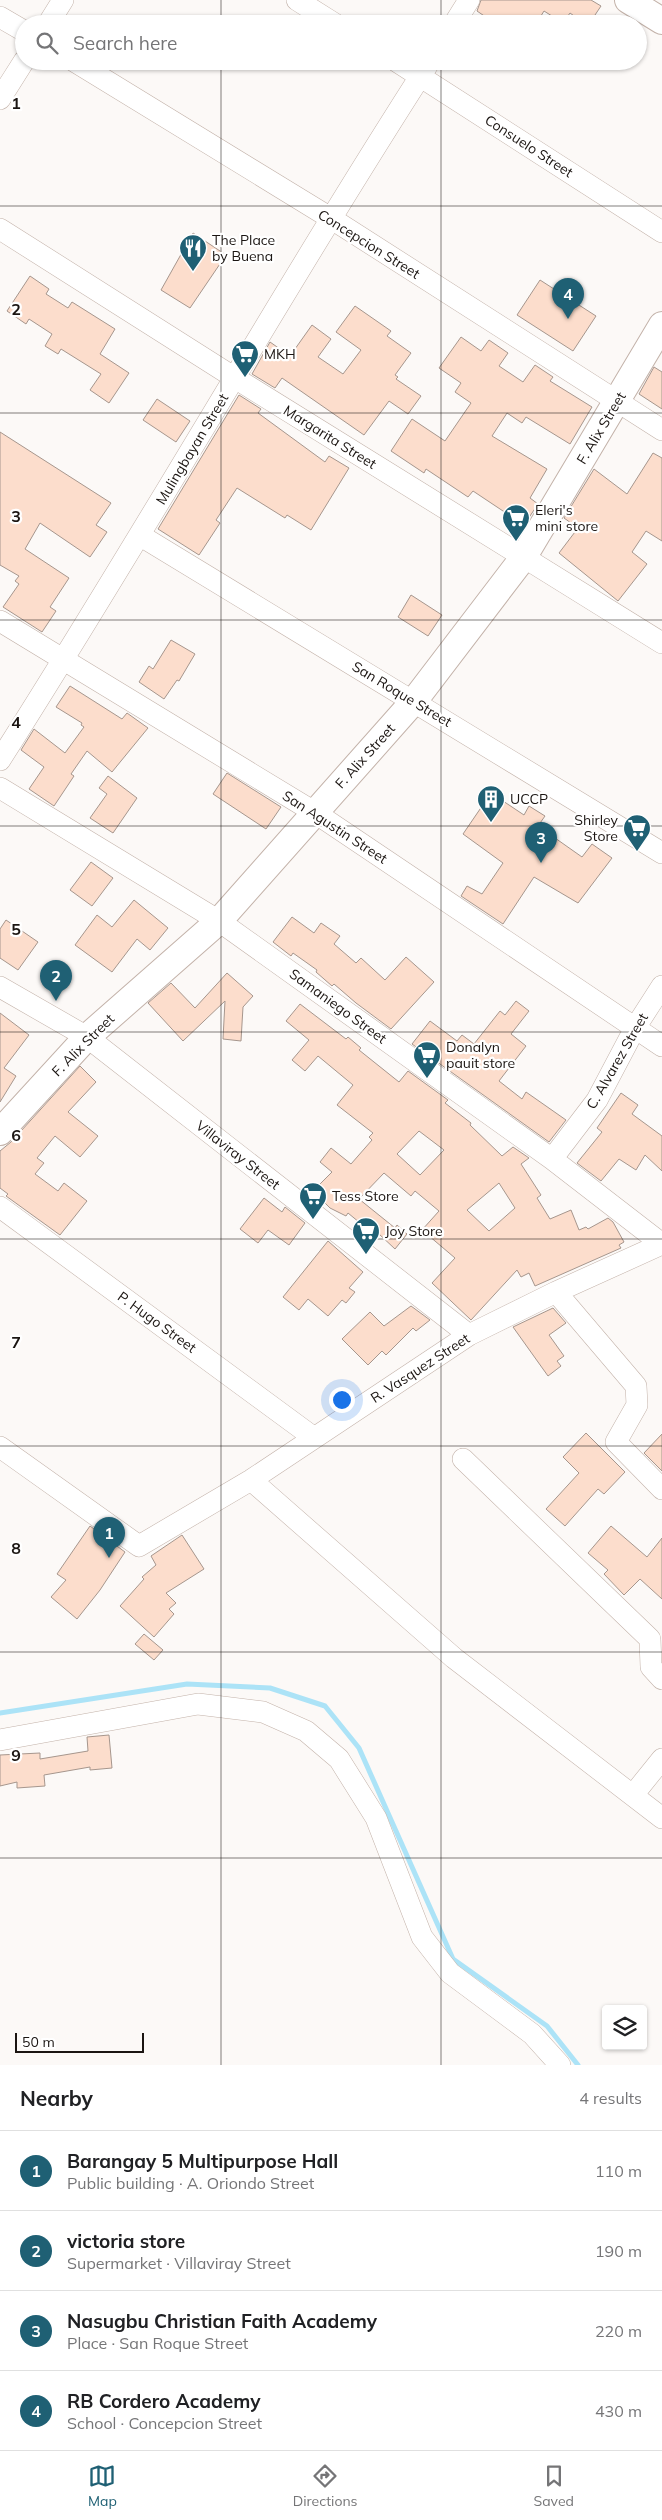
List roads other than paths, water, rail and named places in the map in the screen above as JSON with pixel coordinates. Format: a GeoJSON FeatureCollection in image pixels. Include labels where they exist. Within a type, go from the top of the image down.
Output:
{"type":"FeatureCollection","features":[{"type":"Feature","properties":{"kind":"main road"},"geometry":{"type":"LineString","coordinates":[[628,0],[662,21]]}},
{"type":"Feature","properties":{"kind":"main road","name":"F. Alix Street"},"geometry":{"type":"LineString","coordinates":[[0,1132],[87,1037],[219,921],[414,701],[523,558],[662,325]]}},
{"type":"Feature","properties":{"kind":"street"},"geometry":{"type":"LineString","coordinates":[[54,15],[63,0]]}},
{"type":"Feature","properties":{"kind":"street"},"geometry":{"type":"LineString","coordinates":[[297,0],[321,15]]}},
{"type":"Feature","properties":{"kind":"street"},"geometry":{"type":"LineString","coordinates":[[460,15],[469,0]]}},
{"type":"Feature","properties":{"kind":"street"},"geometry":{"type":"LineString","coordinates":[[0,17],[15,26]]}},
{"type":"Feature","properties":{"kind":"street"},"geometry":{"type":"LineString","coordinates":[[0,99],[18,70]]}},
{"type":"Feature","properties":{"kind":"street","name":"Concepcion Street"},"geometry":{"type":"LineString","coordinates":[[89,70],[332,219],[662,430]]}},
{"type":"Feature","properties":{"kind":"street","name":"Mulingbayan Street"},"geometry":{"type":"LineString","coordinates":[[0,760],[141,536],[235,378],[424,70]]}},
{"type":"Feature","properties":{"kind":"street","name":"Consuelo Street"},"geometry":{"type":"LineString","coordinates":[[426,70],[662,232]]}},
{"type":"Feature","properties":{"kind":"street","name":"Margarita Street"},"geometry":{"type":"LineString","coordinates":[[0,229],[235,378],[662,643]]}},
{"type":"Feature","properties":{"kind":"street","name":"San Roque Street"},"geometry":{"type":"LineString","coordinates":[[141,536],[662,853]]}},
{"type":"Feature","properties":{"kind":"street","name":"San Agustin Street"},"geometry":{"type":"LineString","coordinates":[[0,621],[314,812],[662,1046]]}},
{"type":"Feature","properties":{"kind":"street","name":"Samaniego Street"},"geometry":{"type":"LineString","coordinates":[[0,788],[219,921],[552,1159],[662,1244]]}},
{"type":"Feature","properties":{"kind":"street","name":"C. Alvarez Street"},"geometry":{"type":"LineString","coordinates":[[552,1159],[597,1100],[636,1028],[662,986]]}},
{"type":"Feature","properties":{"kind":"street","name":"Villaviray Street"},"geometry":{"type":"LineString","coordinates":[[0,987],[87,1037],[469,1335]]}},
{"type":"Feature","properties":{"kind":"street","name":"P. Hugo Street"},"geometry":{"type":"LineString","coordinates":[[0,1207],[313,1438]]}},
{"type":"Feature","properties":{"kind":"street","name":"R. Vasquez Street"},"geometry":{"type":"LineString","coordinates":[[0,1447],[139,1546],[251,1480],[469,1335],[556,1292],[662,1244]]}},
{"type":"Feature","properties":{"kind":"street"},"geometry":{"type":"LineString","coordinates":[[556,1292],[636,1386],[637,1405],[616,1442],[662,1489]]}},
{"type":"Feature","properties":{"kind":"street"},"geometry":{"type":"LineString","coordinates":[[463,1459],[650,1639],[651,1667],[662,1679]]}},
{"type":"Feature","properties":{"kind":"street"},"geometry":{"type":"LineString","coordinates":[[251,1480],[454,1658],[662,1818]]}},
{"type":"Feature","properties":{"kind":"street"},"geometry":{"type":"LineString","coordinates":[[0,1740],[198,1704],[263,1712],[306,1731],[339,1759],[376,1818],[422,1937],[444,1966],[450,1973],[532,2034],[560,2065]]}},
{"type":"Feature","properties":{"kind":"street"},"geometry":{"type":"LineString","coordinates":[[633,1795],[662,1759]]}},
{"type":"Feature","properties":{"kind":"waterway"},"geometry":{"type":"LineString","coordinates":[[0,1713],[187,1684],[270,1688],[325,1706],[359,1748],[453,1959],[547,2026],[578,2065]]}},
{"type":"Feature","properties":{"kind":"place","name":"The Place by Buena"},"geometry":{"type":"Point","coordinates":[193,272]}},
{"type":"Feature","properties":{"kind":"place","name":"RB Cordero Academy"},"geometry":{"type":"Point","coordinates":[568,319]}},
{"type":"Feature","properties":{"kind":"place","name":"MKH"},"geometry":{"type":"Point","coordinates":[245,378]}},
{"type":"Feature","properties":{"kind":"place","name":"Eleri's mini store"},"geometry":{"type":"Point","coordinates":[516,542]}},
{"type":"Feature","properties":{"kind":"place","name":"UCCP"},"geometry":{"type":"Point","coordinates":[491,823]}},
{"type":"Feature","properties":{"kind":"place","name":"Shirley Store"},"geometry":{"type":"Point","coordinates":[637,852]}},
{"type":"Feature","properties":{"kind":"place","name":"Nasugbu Christian Faith Academy"},"geometry":{"type":"Point","coordinates":[541,863]}},
{"type":"Feature","properties":{"kind":"place","name":"victoria store"},"geometry":{"type":"Point","coordinates":[56,1001]}},
{"type":"Feature","properties":{"kind":"place","name":"Donalyn pauit store"},"geometry":{"type":"Point","coordinates":[427,1079]}},
{"type":"Feature","properties":{"kind":"place","name":"Tess Store"},"geometry":{"type":"Point","coordinates":[313,1220]}},
{"type":"Feature","properties":{"kind":"place","name":"Joy Store"},"geometry":{"type":"Point","coordinates":[366,1255]}},
{"type":"Feature","properties":{"kind":"place","name":"Barangay 5 Multipurpose Hall"},"geometry":{"type":"Point","coordinates":[109,1558]}}]}
